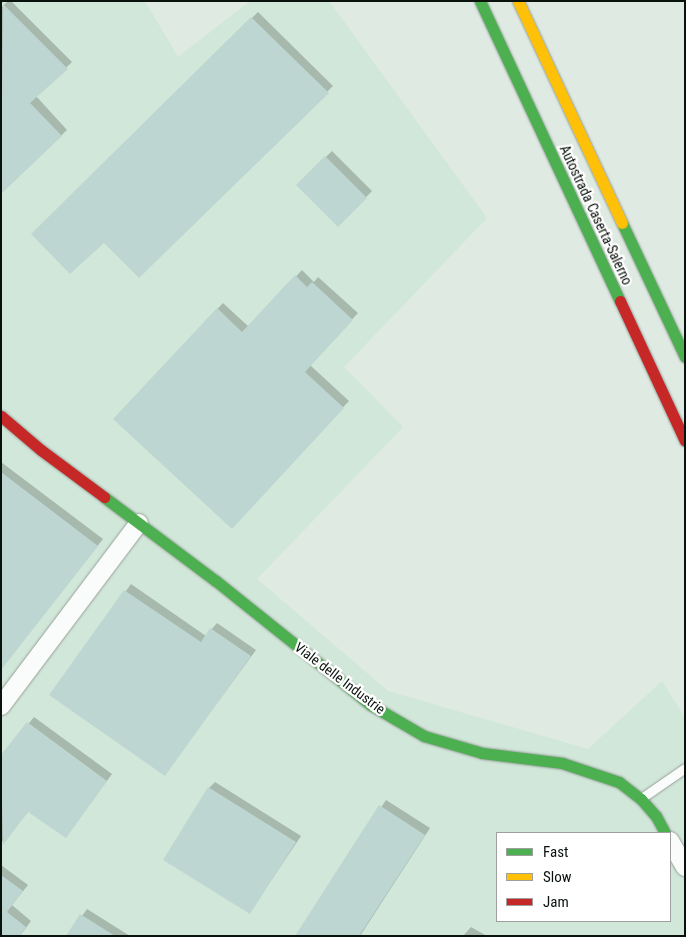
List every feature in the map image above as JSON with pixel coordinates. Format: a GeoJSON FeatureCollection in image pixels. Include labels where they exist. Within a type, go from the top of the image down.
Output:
{"type":"FeatureCollection","features":[{"type":"Feature","properties":{"kind":"main road","name":"Autostrada Caserta-Salerno"},"geometry":{"type":"LineString","coordinates":[[480,1],[685,441]]}},
{"type":"Feature","properties":{"kind":"main road","name":"Autostrada Caserta-Salerno"},"geometry":{"type":"LineString","coordinates":[[518,1],[685,357]]}},
{"type":"Feature","properties":{"kind":"main road","name":"Viale delle Industrie"},"geometry":{"type":"LineString","coordinates":[[1,416],[40,450],[216,582],[371,705],[424,736],[482,752],[562,763],[619,782],[641,799],[656,816],[664,832]]}},
{"type":"Feature","properties":{"kind":"street"},"geometry":{"type":"LineString","coordinates":[[1,706],[139,524]]}},
{"type":"Feature","properties":{"kind":"street"},"geometry":{"type":"LineString","coordinates":[[671,843],[685,867]]}},
{"type":"Feature","properties":{"kind":"lane"},"geometry":{"type":"LineString","coordinates":[[641,799],[685,768]]}},
{"type":"Feature","properties":{"kind":"shaded area"},"geometry":{"type":"Polygon","coordinates":[[[1,1],[145,1],[178,57],[250,1],[329,1],[487,218],[344,367],[403,427],[257,579],[388,691],[588,749],[662,681],[685,718],[685,936],[1,936],[1,1]]]}},
{"type":"Feature","properties":{"kind":"building"},"geometry":{"type":"Polygon","coordinates":[[[3,4],[68,69],[30,103],[62,136],[1,194],[3,4]]]}},
{"type":"Feature","properties":{"kind":"building"},"geometry":{"type":"Polygon","coordinates":[[[251,17],[329,93],[139,278],[104,243],[70,274],[31,234],[251,17]]]}},
{"type":"Feature","properties":{"kind":"building"},"geometry":{"type":"Polygon","coordinates":[[[325,156],[367,198],[338,227],[296,185],[325,156]]]}},
{"type":"Feature","properties":{"kind":"building"},"geometry":{"type":"Polygon","coordinates":[[[295,275],[307,287],[312,282],[353,320],[305,372],[344,408],[232,529],[113,419],[217,308],[242,332],[295,275]]]}},
{"type":"Feature","properties":{"kind":"building"},"geometry":{"type":"Polygon","coordinates":[[[1,472],[98,546],[1,670],[1,472]]]}},
{"type":"Feature","properties":{"kind":"building"},"geometry":{"type":"Polygon","coordinates":[[[124,590],[201,642],[210,628],[251,656],[165,776],[49,695],[124,590]]]}},
{"type":"Feature","properties":{"kind":"building"},"geometry":{"type":"Polygon","coordinates":[[[27,722],[107,781],[66,838],[28,812],[3,845],[1,755],[27,722]]]}},
{"type":"Feature","properties":{"kind":"building"},"geometry":{"type":"Polygon","coordinates":[[[208,787],[296,842],[250,914],[163,860],[208,787]]]}},
{"type":"Feature","properties":{"kind":"building"},"geometry":{"type":"Polygon","coordinates":[[[379,805],[425,835],[359,936],[295,936],[379,805]]]}},
{"type":"Feature","properties":{"kind":"building"},"geometry":{"type":"Polygon","coordinates":[[[1,875],[23,891],[7,912],[26,927],[20,936],[1,936],[1,875]]]}},
{"type":"Feature","properties":{"kind":"building"},"geometry":{"type":"Polygon","coordinates":[[[80,914],[115,936],[66,936],[80,914]]]}},
{"type":"Feature","properties":{"kind":"traffic: fast"},"geometry":{"type":"LineString","coordinates":[[480,1],[620,301]]}},
{"type":"Feature","properties":{"kind":"traffic: fast"},"geometry":{"type":"LineString","coordinates":[[622,223],[685,357]]}},
{"type":"Feature","properties":{"kind":"traffic: fast"},"geometry":{"type":"LineString","coordinates":[[104,497],[216,581],[371,705],[424,736],[482,753],[562,763],[619,782],[641,799],[656,816],[664,832]]}},
{"type":"Feature","properties":{"kind":"traffic: slow"},"geometry":{"type":"LineString","coordinates":[[518,1],[622,223]]}},
{"type":"Feature","properties":{"kind":"traffic: jam"},"geometry":{"type":"LineString","coordinates":[[620,301],[685,441]]}},
{"type":"Feature","properties":{"kind":"traffic: jam"},"geometry":{"type":"LineString","coordinates":[[1,416],[41,450],[104,497]]}}]}
